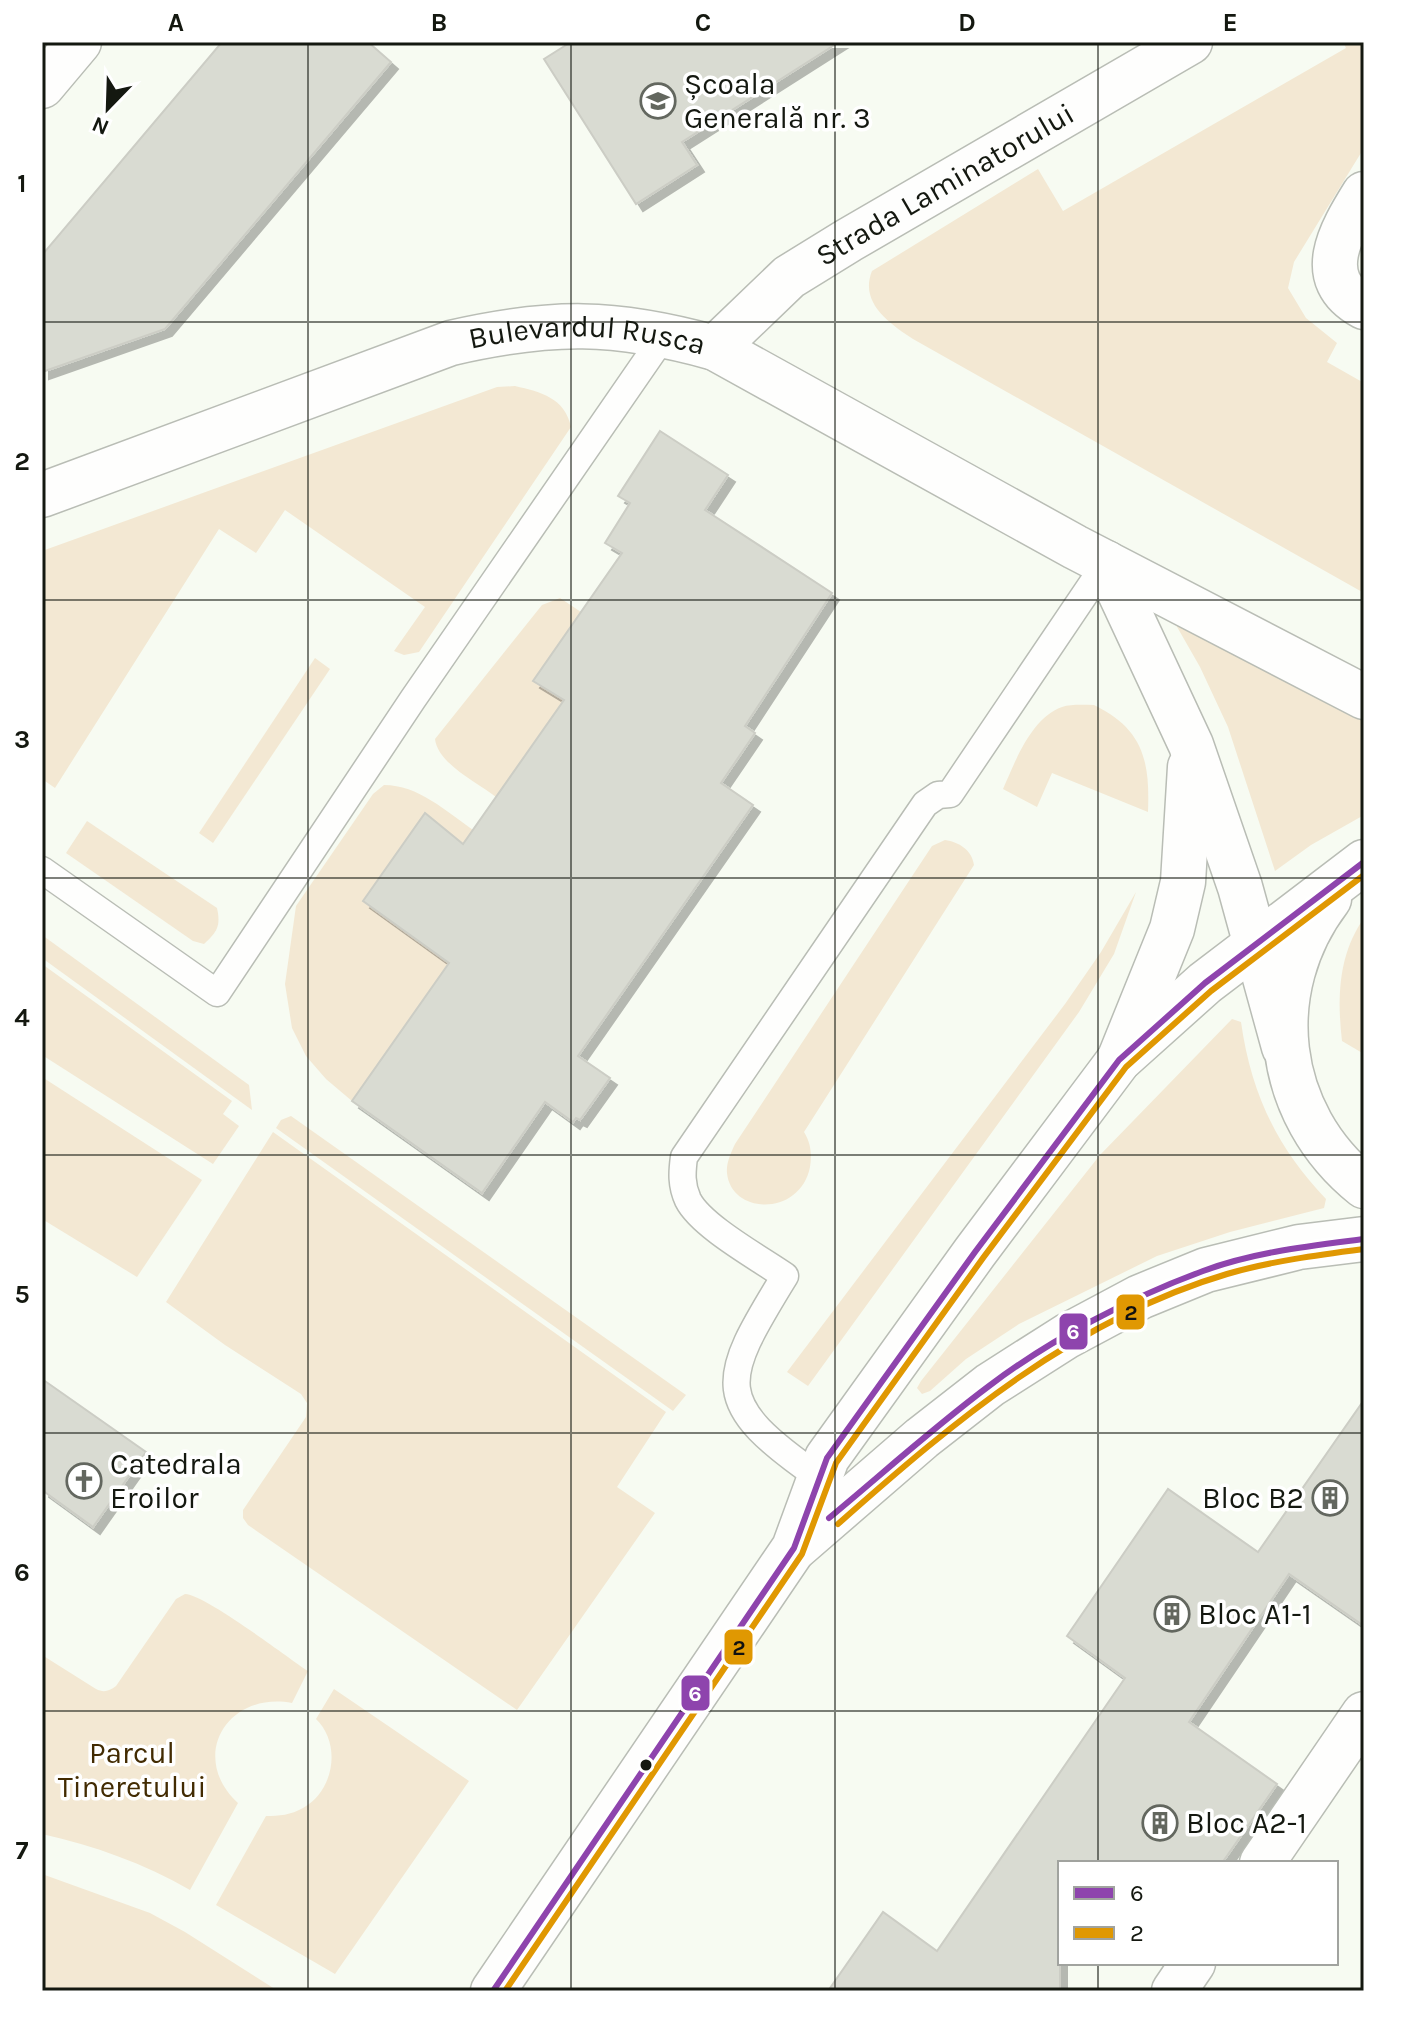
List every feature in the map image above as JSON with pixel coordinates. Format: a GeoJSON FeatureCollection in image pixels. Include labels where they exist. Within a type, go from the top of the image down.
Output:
{"type":"FeatureCollection","features":[{"type":"Feature","properties":{"kind":"street"},"geometry":{"type":"LineString","coordinates":[[42,86],[79,42]]}},
{"type":"Feature","properties":{"kind":"street","name":"Strada Laminatorului"},"geometry":{"type":"LineString","coordinates":[[715,348],[789,277],[1190,42]]}},
{"type":"Feature","properties":{"kind":"street"},"geometry":{"type":"LineString","coordinates":[[1364,194],[1342,229],[1334,261],[1338,284],[1364,307]]}},
{"type":"Feature","properties":{"kind":"street","name":"Bulevardul Rusca"},"geometry":{"type":"LineString","coordinates":[[42,495],[451,343],[503,331],[558,325],[614,326],[665,334],[715,348],[1106,563],[1364,697]]}},
{"type":"Feature","properties":{"kind":"street"},"geometry":{"type":"LineString","coordinates":[[1106,563],[1191,745],[1240,887],[1305,1116],[1341,1167],[1364,1186]]}},
{"type":"Feature","properties":{"kind":"street"},"geometry":{"type":"LineString","coordinates":[[1119,1060],[1172,929],[1183,882],[1191,745]]}},
{"type":"Feature","properties":{"kind":"street"},"geometry":{"type":"LineString","coordinates":[[493,1991],[794,1548],[827,1458],[890,1368],[1119,1060],[1205,983],[1364,862]]}},
{"type":"Feature","properties":{"kind":"street"},"geometry":{"type":"LineString","coordinates":[[1286,1056],[1285,1001],[1299,949],[1327,901],[1364,862]]}},
{"type":"Feature","properties":{"kind":"street"},"geometry":{"type":"LineString","coordinates":[[794,1548],[922,1438],[990,1385],[1067,1336],[1140,1297],[1206,1270],[1299,1247],[1364,1239]]}},
{"type":"Feature","properties":{"kind":"street"},"geometry":{"type":"LineString","coordinates":[[1263,1861],[1364,1714]]}},
{"type":"Feature","properties":{"kind":"street"},"geometry":{"type":"LineString","coordinates":[[1174,1991],[1192,1965]]}},
{"type":"Feature","properties":{"kind":"lane"},"geometry":{"type":"LineString","coordinates":[[42,870],[217,993],[413,699],[665,334]]}},
{"type":"Feature","properties":{"kind":"lane"},"geometry":{"type":"LineString","coordinates":[[820,1478],[767,1440],[748,1418],[735,1391],[736,1368],[752,1330],[785,1276],[700,1217],[688,1199],[681,1177],[684,1157],[925,804],[938,795],[950,794],[1106,563]]}},
{"type":"Feature","properties":{"kind":"green space"},"geometry":{"type":"Polygon","coordinates":[[[1343,42],[1364,42],[1364,148],[1294,262],[1288,288],[1306,318],[1337,343],[1327,362],[1364,383],[1364,593],[913,339],[879,311],[873,303],[869,282],[872,271],[1038,169],[1063,211],[1346,48],[1343,42]]]}},
{"type":"Feature","properties":{"kind":"green space"},"geometry":{"type":"Polygon","coordinates":[[[515,386],[543,394],[558,403],[571,427],[419,652],[404,655],[394,651],[425,607],[285,510],[256,553],[219,529],[55,788],[42,779],[42,551],[497,387],[515,386]]]}},
{"type":"Feature","properties":{"kind":"green space"},"geometry":{"type":"Polygon","coordinates":[[[560,598],[581,612],[534,681],[564,700],[496,797],[451,764],[443,756],[435,739],[542,605],[560,598]]]}},
{"type":"Feature","properties":{"kind":"green space"},"geometry":{"type":"Polygon","coordinates":[[[1168,611],[1364,718],[1364,815],[1311,845],[1275,871],[1228,727],[1200,667],[1168,611]]]}},
{"type":"Feature","properties":{"kind":"green space"},"geometry":{"type":"Polygon","coordinates":[[[315,658],[330,669],[213,843],[199,833],[315,658]]]}},
{"type":"Feature","properties":{"kind":"green space"},"geometry":{"type":"Polygon","coordinates":[[[1094,705],[1123,725],[1140,748],[1147,777],[1148,812],[1052,773],[1037,807],[1003,789],[1025,742],[1041,721],[1062,707],[1094,705]]]}},
{"type":"Feature","properties":{"kind":"green space"},"geometry":{"type":"Polygon","coordinates":[[[384,785],[420,794],[473,830],[464,844],[425,814],[363,900],[449,963],[352,1101],[326,1079],[306,1056],[292,1028],[285,984],[296,906],[373,794],[384,785]]]}},
{"type":"Feature","properties":{"kind":"green space"},"geometry":{"type":"Polygon","coordinates":[[[87,821],[217,908],[218,924],[204,944],[193,941],[66,853],[87,821]]]}},
{"type":"Feature","properties":{"kind":"green space"},"geometry":{"type":"Polygon","coordinates":[[[945,840],[964,848],[971,855],[974,865],[804,1132],[810,1145],[811,1158],[804,1183],[793,1195],[780,1202],[752,1203],[740,1197],[731,1187],[727,1173],[735,1144],[932,846],[945,840]]]}},
{"type":"Feature","properties":{"kind":"green space"},"geometry":{"type":"Polygon","coordinates":[[[1136,892],[1114,954],[1079,1012],[808,1386],[787,1372],[1065,1004],[1101,952],[1136,892]]]}},
{"type":"Feature","properties":{"kind":"green space"},"geometry":{"type":"Polygon","coordinates":[[[1364,918],[1364,1054],[1342,1041],[1340,993],[1344,962],[1355,932],[1364,918]]]}},
{"type":"Feature","properties":{"kind":"green space"},"geometry":{"type":"Polygon","coordinates":[[[42,935],[249,1085],[252,1110],[42,958],[42,935]]]}},
{"type":"Feature","properties":{"kind":"green space"},"geometry":{"type":"Polygon","coordinates":[[[42,964],[232,1101],[223,1114],[239,1126],[213,1164],[42,1055],[42,964]]]}},
{"type":"Feature","properties":{"kind":"green space"},"geometry":{"type":"Polygon","coordinates":[[[1232,1019],[1241,1022],[1259,1096],[1269,1118],[1293,1160],[1326,1199],[1324,1208],[1230,1232],[1157,1256],[1019,1324],[966,1359],[930,1391],[922,1394],[917,1388],[921,1381],[1100,1155],[1232,1019]]]}},
{"type":"Feature","properties":{"kind":"green space"},"geometry":{"type":"Polygon","coordinates":[[[42,1077],[202,1180],[137,1277],[42,1219],[42,1077]]]}},
{"type":"Feature","properties":{"kind":"green space"},"geometry":{"type":"Polygon","coordinates":[[[291,1116],[686,1395],[673,1411],[276,1128],[281,1120],[291,1116]]]}},
{"type":"Feature","properties":{"kind":"green space"},"geometry":{"type":"Polygon","coordinates":[[[273,1132],[666,1412],[617,1487],[655,1513],[517,1710],[248,1525],[243,1518],[243,1510],[306,1417],[307,1403],[301,1394],[166,1302],[273,1132]]]}},
{"type":"Feature","properties":{"kind":"green space","name":"Parcul Tineretului"},"geometry":{"type":"Polygon","coordinates":[[[185,1594],[210,1604],[308,1671],[292,1703],[269,1702],[249,1707],[233,1717],[222,1731],[216,1748],[216,1766],[223,1785],[238,1803],[190,1890],[118,1856],[42,1834],[42,1655],[96,1689],[109,1690],[116,1686],[176,1599],[185,1594]]]}},
{"type":"Feature","properties":{"kind":"green space"},"geometry":{"type":"Polygon","coordinates":[[[334,1689],[469,1781],[335,1974],[216,1905],[266,1816],[285,1815],[298,1810],[314,1800],[322,1790],[328,1779],[331,1754],[324,1729],[316,1719],[334,1689]]]}},
{"type":"Feature","properties":{"kind":"green space"},"geometry":{"type":"Polygon","coordinates":[[[42,1874],[150,1913],[278,1991],[42,1991],[42,1874]]]}},
{"type":"Feature","properties":{"kind":"building"},"geometry":{"type":"Polygon","coordinates":[[[222,42],[368,42],[391,62],[165,329],[42,372],[42,255],[222,42]]]}},
{"type":"Feature","properties":{"kind":"building","name":"Școala Generală nr. 3"},"geometry":{"type":"Polygon","coordinates":[[[571,42],[839,42],[682,142],[697,165],[636,204],[544,59],[571,42]]]}},
{"type":"Feature","properties":{"kind":"building"},"geometry":{"type":"Polygon","coordinates":[[[660,431],[728,475],[705,510],[832,593],[745,726],[755,733],[721,783],[753,805],[578,1056],[610,1078],[580,1120],[576,1118],[573,1122],[545,1102],[482,1193],[352,1101],[449,963],[363,901],[425,813],[463,844],[564,700],[533,681],[622,553],[605,543],[630,503],[618,496],[660,431]]]}},
{"type":"Feature","properties":{"kind":"building","name":"Catedrala Eroilor"},"geometry":{"type":"Polygon","coordinates":[[[42,1379],[146,1452],[93,1527],[42,1490],[42,1379]]]}},
{"type":"Feature","properties":{"kind":"building"},"geometry":{"type":"Polygon","coordinates":[[[1364,1400],[1364,1626],[1289,1574],[1189,1722],[1277,1784],[1223,1861],[1058,1861],[1060,1991],[828,1991],[883,1912],[937,1951],[1125,1678],[1067,1636],[1168,1489],[1258,1552],[1364,1400]]]}},
{"type":"Feature","properties":{"kind":"transit line","name":"6"},"geometry":{"type":"LineString","coordinates":[[493,1991],[794,1548],[827,1458],[975,1252],[1119,1060],[1205,983],[1364,862]]}},
{"type":"Feature","properties":{"kind":"transit line","name":"2"},"geometry":{"type":"LineString","coordinates":[[505,1991],[802,1554],[836,1463],[983,1258],[1126,1067],[1211,991],[1364,875]]}},
{"type":"Feature","properties":{"kind":"transit line","name":"6"},"geometry":{"type":"LineString","coordinates":[[829,1518],[989,1386],[1038,1352],[1092,1321],[1147,1294],[1222,1264],[1282,1250],[1364,1239]]}},
{"type":"Feature","properties":{"kind":"transit line","name":"2"},"geometry":{"type":"LineString","coordinates":[[838,1524],[972,1412],[1067,1346],[1118,1318],[1171,1293],[1227,1274],[1278,1262],[1364,1249]]}},
{"type":"Feature","properties":{"kind":"place","name":"Școala Generală nr. 3"},"geometry":{"type":"Point","coordinates":[658,101]}},
{"type":"Feature","properties":{"kind":"place","name":"Catedrala Eroilor"},"geometry":{"type":"Point","coordinates":[84,1481]}},
{"type":"Feature","properties":{"kind":"place","name":"Bloc B2"},"geometry":{"type":"Point","coordinates":[1330,1498]}},
{"type":"Feature","properties":{"kind":"place","name":"Bloc A1-1"},"geometry":{"type":"Point","coordinates":[1172,1614]}},
{"type":"Feature","properties":{"kind":"place","name":"Bloc A2-1"},"geometry":{"type":"Point","coordinates":[1160,1823]}}]}
